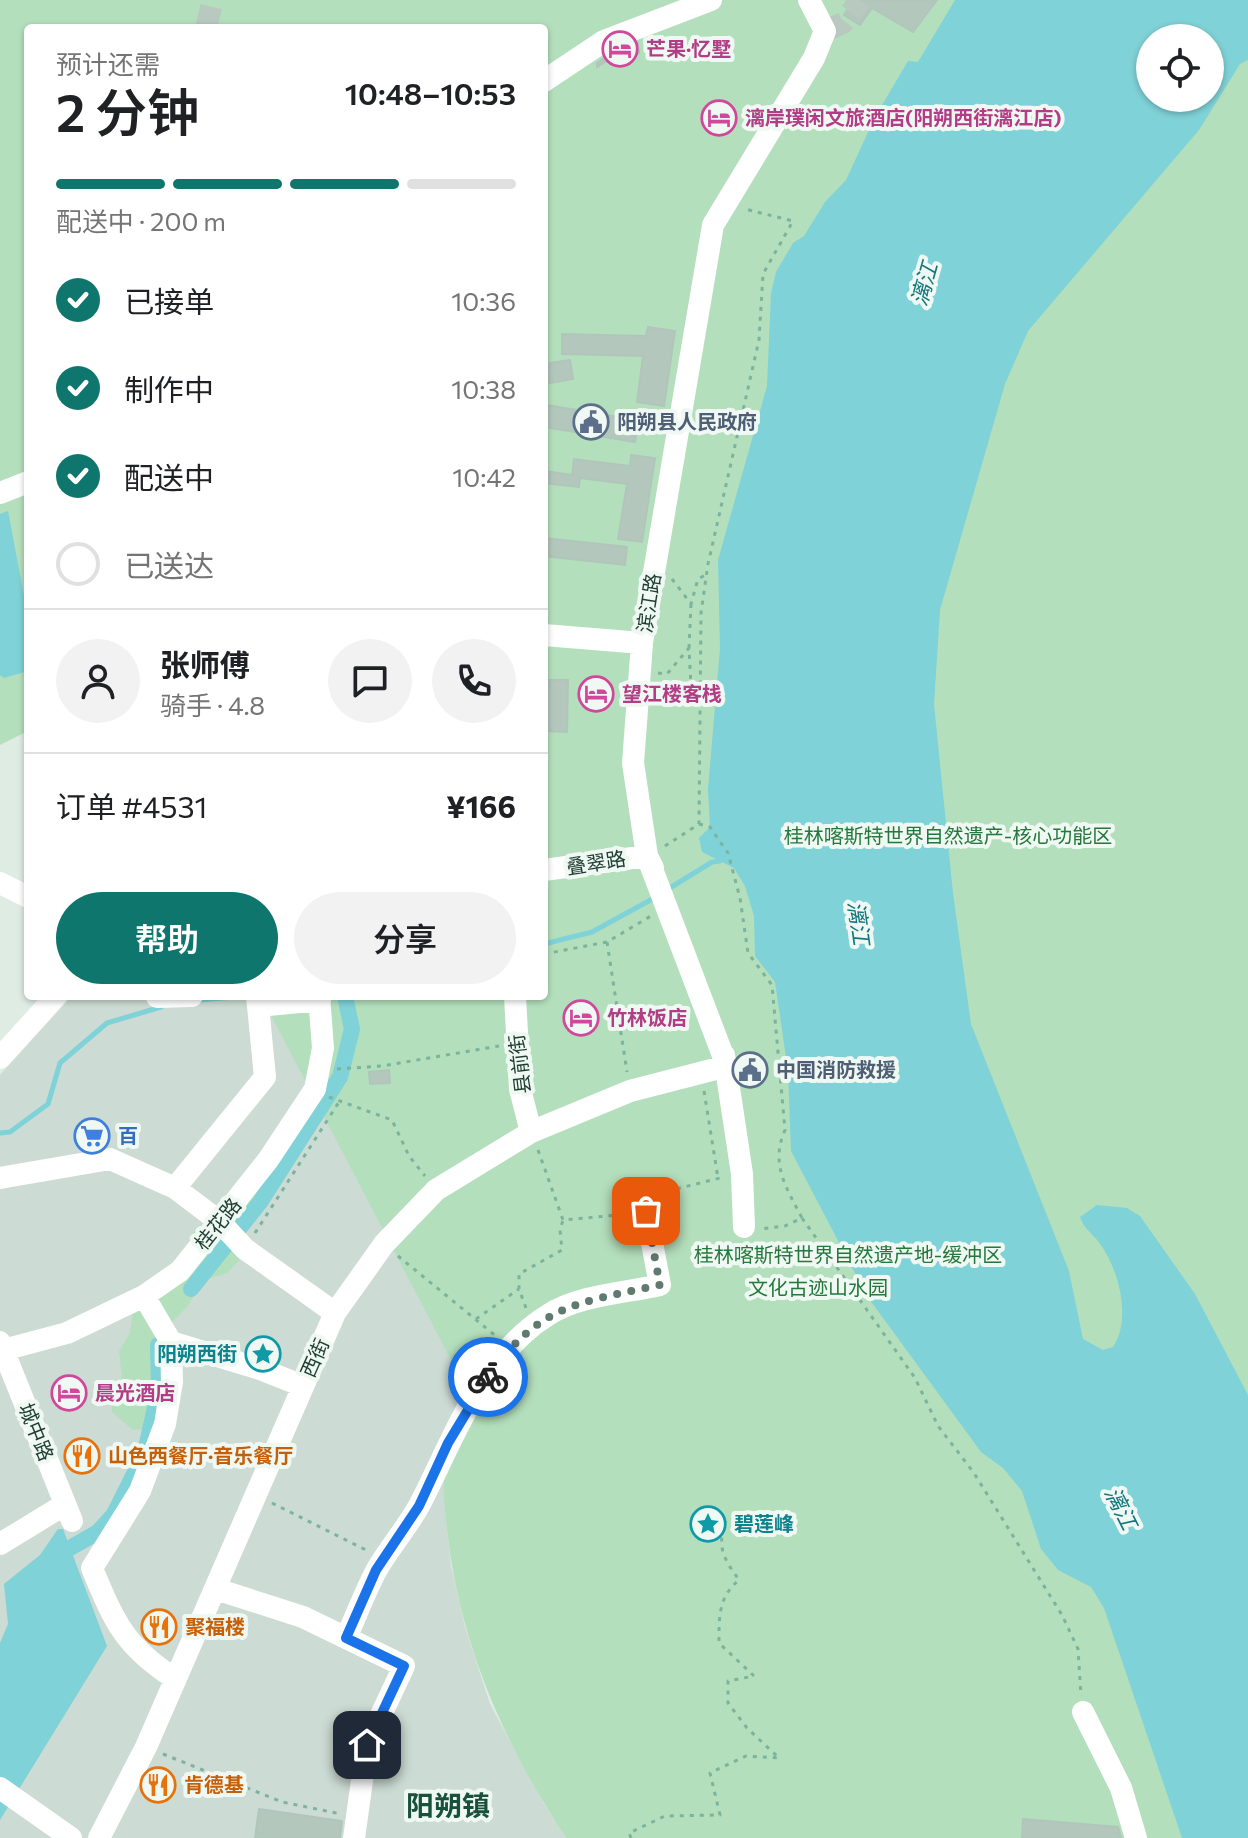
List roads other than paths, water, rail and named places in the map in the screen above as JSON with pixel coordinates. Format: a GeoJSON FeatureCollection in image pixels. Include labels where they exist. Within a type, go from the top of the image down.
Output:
{"type":"FeatureCollection","features":[{"type":"Feature","properties":{"kind":"street"},"geometry":{"type":"LineString","coordinates":[[548,78],[604,41],[711,0]]}},
{"type":"Feature","properties":{"kind":"street","name":"滨江路"},"geometry":{"type":"LineString","coordinates":[[744,1227],[742,1174],[727,1066],[700,953],[668,892],[640,857],[633,763],[642,643],[713,225],[814,58],[825,31],[809,0]]}},
{"type":"Feature","properties":{"kind":"street"},"geometry":{"type":"LineString","coordinates":[[0,493],[24,484]]}},
{"type":"Feature","properties":{"kind":"street"},"geometry":{"type":"LineString","coordinates":[[548,635],[642,643]]}},
{"type":"Feature","properties":{"kind":"street"},"geometry":{"type":"LineString","coordinates":[[640,857],[727,1066]]}},
{"type":"Feature","properties":{"kind":"street","name":"叠翠路"},"geometry":{"type":"LineString","coordinates":[[548,870],[640,857]]}},
{"type":"Feature","properties":{"kind":"street"},"geometry":{"type":"LineString","coordinates":[[0,883],[24,895]]}},
{"type":"Feature","properties":{"kind":"street"},"geometry":{"type":"LineString","coordinates":[[0,1058],[52,1000]]}},
{"type":"Feature","properties":{"kind":"street"},"geometry":{"type":"LineString","coordinates":[[175,1188],[265,1077],[258,1001],[278,1000]]}},
{"type":"Feature","properties":{"kind":"street","name":"桂花路"},"geometry":{"type":"LineString","coordinates":[[1,1348],[67,1333],[144,1296],[180,1271],[268,1160],[315,1089],[323,1048],[319,1000]]}},
{"type":"Feature","properties":{"kind":"street","name":"县前街"},"geometry":{"type":"LineString","coordinates":[[515,1000],[515,1043],[520,1089],[531,1132]]}},
{"type":"Feature","properties":{"kind":"street","name":"西街"},"geometry":{"type":"LineString","coordinates":[[99,1838],[146,1747],[174,1678],[258,1496],[335,1313],[384,1244],[436,1190],[531,1132],[630,1091],[727,1066]]}},
{"type":"Feature","properties":{"kind":"street"},"geometry":{"type":"LineString","coordinates":[[0,1178],[110,1159],[175,1188],[220,1222],[245,1249],[335,1313]]}},
{"type":"Feature","properties":{"kind":"street"},"geometry":{"type":"LineString","coordinates":[[346,1638],[384,1559],[419,1506],[468,1409],[510,1347],[533,1326],[562,1308],[660,1285],[646,1211]]}},
{"type":"Feature","properties":{"kind":"street"},"geometry":{"type":"LineString","coordinates":[[144,1296],[171,1342],[172,1382],[155,1455],[123,1522],[92,1568],[114,1622],[126,1640],[145,1659],[174,1678]]}},
{"type":"Feature","properties":{"kind":"street"},"geometry":{"type":"LineString","coordinates":[[171,1342],[260,1369],[303,1386]]}},
{"type":"Feature","properties":{"kind":"street","name":"城中路"},"geometry":{"type":"LineString","coordinates":[[0,1544],[68,1513],[1,1348]]}},
{"type":"Feature","properties":{"kind":"street"},"geometry":{"type":"LineString","coordinates":[[216,1589],[303,1617],[404,1666],[367,1745],[355,1828]]}},
{"type":"Feature","properties":{"kind":"street"},"geometry":{"type":"LineString","coordinates":[[1083,1712],[1121,1788],[1136,1838]]}},
{"type":"Feature","properties":{"kind":"street"},"geometry":{"type":"LineString","coordinates":[[0,1788],[67,1837]]}},
{"type":"Feature","properties":{"kind":"water","name":"漓江"},"geometry":{"type":"Polygon","coordinates":[[[955,0],[1248,0],[1248,60],[1240,64],[1224,90],[1224,24],[1136,24],[1136,112],[1210,112],[1199,130],[1028,331],[1005,384],[940,610],[934,704],[953,893],[971,1024],[1069,1271],[1083,1339],[1103,1350],[1113,1347],[1119,1336],[1122,1308],[1112,1265],[1080,1217],[1097,1205],[1127,1208],[1140,1216],[1195,1294],[1248,1395],[1248,1838],[1182,1838],[1104,1608],[1091,1587],[1058,1570],[1041,1549],[1022,1491],[1003,1468],[981,1452],[867,1296],[791,1151],[788,1071],[775,982],[755,956],[754,916],[745,886],[734,868],[702,852],[699,838],[710,827],[708,789],[720,648],[718,560],[767,386],[771,293],[776,272],[793,243],[804,236],[825,202],[846,180],[875,117],[908,61],[918,62],[955,0]]]}},
{"type":"Feature","properties":{"kind":"water"},"geometry":{"type":"Polygon","coordinates":[[[8,511],[24,596],[24,672],[4,678],[0,675],[0,514],[8,511]]]}},
{"type":"Feature","properties":{"kind":"water"},"geometry":{"type":"Polygon","coordinates":[[[58,1529],[63,1529],[107,1646],[0,1820],[0,1643],[8,1624],[4,1584],[40,1555],[58,1529]]]}},
{"type":"Feature","properties":{"kind":"waterway"},"geometry":{"type":"LineString","coordinates":[[665,891],[712,862],[720,861]]}},
{"type":"Feature","properties":{"kind":"waterway"},"geometry":{"type":"LineString","coordinates":[[548,943],[592,932],[656,897]]}},
{"type":"Feature","properties":{"kind":"waterway"},"geometry":{"type":"LineString","coordinates":[[191,1289],[261,1201],[340,1077],[352,1029],[346,1000]]}},
{"type":"Feature","properties":{"kind":"waterway"},"geometry":{"type":"LineString","coordinates":[[0,1133],[10,1132],[48,1104],[60,1063],[107,1023],[161,1007]]}},
{"type":"Feature","properties":{"kind":"waterway"},"geometry":{"type":"LineString","coordinates":[[70,1548],[98,1532],[114,1514],[145,1452],[159,1390],[158,1345]]}},
{"type":"Feature","properties":{"kind":"tunnel"},"geometry":{"type":"LineString","coordinates":[[207,24],[213,0]]}},
{"type":"Feature","properties":{"kind":"tunnel"},"geometry":{"type":"LineString","coordinates":[[825,31],[843,23],[860,0]]}},
{"type":"Feature","properties":{"kind":"place","name":"芒果·忆墅"},"geometry":{"type":"Point","coordinates":[620,49]}},
{"type":"Feature","properties":{"kind":"place","name":"漓岸璞闲文旅酒店(阳朔西街漓江店)"},"geometry":{"type":"Point","coordinates":[719,118]}},
{"type":"Feature","properties":{"kind":"place","name":"阳朔县人民政府"},"geometry":{"type":"Point","coordinates":[591,422]}},
{"type":"Feature","properties":{"kind":"place","name":"望江楼客栈"},"geometry":{"type":"Point","coordinates":[596,694]}},
{"type":"Feature","properties":{"kind":"place","name":"竹林饭店"},"geometry":{"type":"Point","coordinates":[581,1018]}},
{"type":"Feature","properties":{"kind":"place","name":"中国消防救援"},"geometry":{"type":"Point","coordinates":[750,1070]}},
{"type":"Feature","properties":{"kind":"place","name":"百"},"geometry":{"type":"Point","coordinates":[92,1136]}},
{"type":"Feature","properties":{"kind":"place","name":"阳朔西街"},"geometry":{"type":"Point","coordinates":[263,1354]}},
{"type":"Feature","properties":{"kind":"place","name":"晨光酒店"},"geometry":{"type":"Point","coordinates":[69,1393]}},
{"type":"Feature","properties":{"kind":"place","name":"山色西餐厅·音乐餐厅"},"geometry":{"type":"Point","coordinates":[82,1456]}},
{"type":"Feature","properties":{"kind":"place","name":"碧莲峰"},"geometry":{"type":"Point","coordinates":[708,1524]}},
{"type":"Feature","properties":{"kind":"place","name":"聚福楼"},"geometry":{"type":"Point","coordinates":[159,1627]}},
{"type":"Feature","properties":{"kind":"place","name":"肯德基"},"geometry":{"type":"Point","coordinates":[158,1785]}},
{"type":"Feature","properties":{"kind":"district","name":"阳朔镇"},"geometry":{"type":"Point","coordinates":[448,1806]}},
{"type":"Feature","properties":{"kind":"park label","name":"桂林喀斯特世界自然遗产-核心功能区"},"geometry":{"type":"Point","coordinates":[948,836]}},
{"type":"Feature","properties":{"kind":"park label","name":"桂林喀斯特世界自然遗产地-缓冲区"},"geometry":{"type":"Point","coordinates":[848,1255]}},
{"type":"Feature","properties":{"kind":"park label","name":"文化古迹山水园"},"geometry":{"type":"Point","coordinates":[818,1288]}}]}
